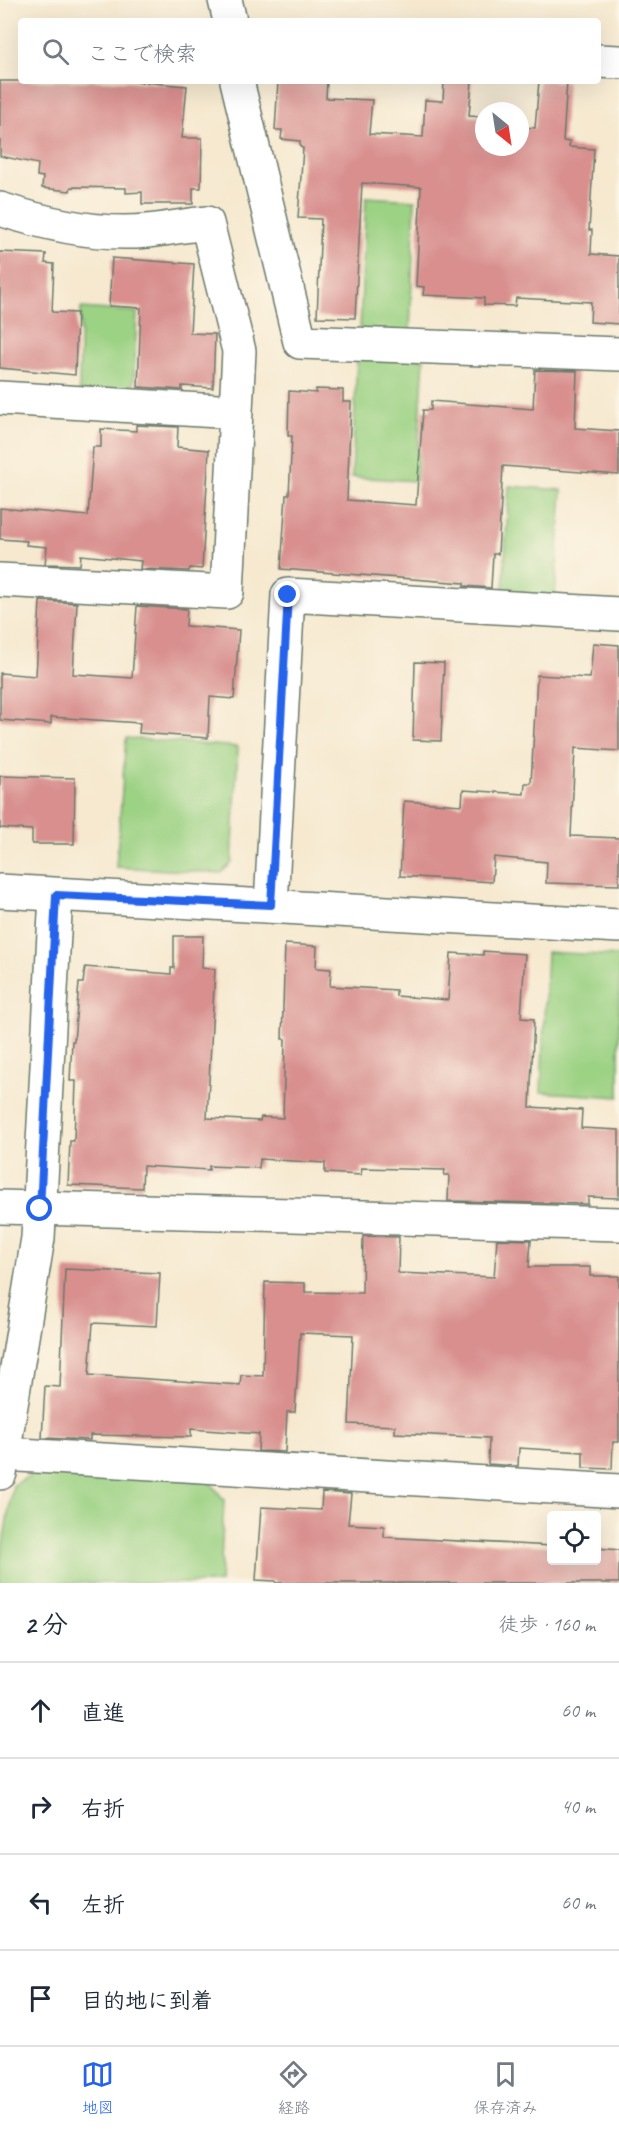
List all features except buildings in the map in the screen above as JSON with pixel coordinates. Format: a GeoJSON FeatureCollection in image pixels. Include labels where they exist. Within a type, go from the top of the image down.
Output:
{"type":"FeatureCollection","features":[{"type":"Feature","properties":{"kind":"street"},"geometry":{"type":"LineString","coordinates":[[225,0],[229,18]]}},
{"type":"Feature","properties":{"kind":"street"},"geometry":{"type":"LineString","coordinates":[[601,61],[619,62]]}},
{"type":"Feature","properties":{"kind":"street"},"geometry":{"type":"LineString","coordinates":[[238,84],[300,342],[619,354]]}},
{"type":"Feature","properties":{"kind":"street"},"geometry":{"type":"LineString","coordinates":[[0,209],[34,220],[95,230],[145,231],[207,222],[239,351],[227,592],[0,580]]}},
{"type":"Feature","properties":{"kind":"street"},"geometry":{"type":"LineString","coordinates":[[0,398],[235,412]]}},
{"type":"Feature","properties":{"kind":"street"},"geometry":{"type":"LineString","coordinates":[[271,905],[288,595],[619,614]]}},
{"type":"Feature","properties":{"kind":"street"},"geometry":{"type":"LineString","coordinates":[[0,891],[619,926]]}},
{"type":"Feature","properties":{"kind":"street"},"geometry":{"type":"LineString","coordinates":[[56,895],[38,1238],[1,1463],[619,1491]]}},
{"type":"Feature","properties":{"kind":"street"},"geometry":{"type":"LineString","coordinates":[[0,1207],[619,1224]]}},
{"type":"Feature","properties":{"kind":"green space"},"geometry":{"type":"Polygon","coordinates":[[[366,197],[415,200],[410,332],[360,330],[366,197]]]}},
{"type":"Feature","properties":{"kind":"green space"},"geometry":{"type":"Polygon","coordinates":[[[81,308],[137,312],[133,394],[79,391],[81,308]]]}},
{"type":"Feature","properties":{"kind":"green space"},"geometry":{"type":"Polygon","coordinates":[[[357,358],[424,359],[416,481],[352,477],[357,358]]]}},
{"type":"Feature","properties":{"kind":"green space"},"geometry":{"type":"Polygon","coordinates":[[[509,486],[562,490],[555,597],[503,593],[509,486]]]}},
{"type":"Feature","properties":{"kind":"green space"},"geometry":{"type":"Polygon","coordinates":[[[126,738],[238,747],[232,863],[221,873],[116,867],[126,738]]]}},
{"type":"Feature","properties":{"kind":"green space"},"geometry":{"type":"Polygon","coordinates":[[[547,952],[619,956],[619,1097],[541,1092],[547,952]]]}},
{"type":"Feature","properties":{"kind":"green space"},"geometry":{"type":"Polygon","coordinates":[[[40,1470],[207,1478],[224,1500],[220,1583],[0,1583],[0,1561],[13,1485],[40,1470]]]}},
{"type":"Feature","properties":{"kind":"route"},"geometry":{"type":"LineString","coordinates":[[40,1209],[56,895],[271,905],[288,595]]}}]}
